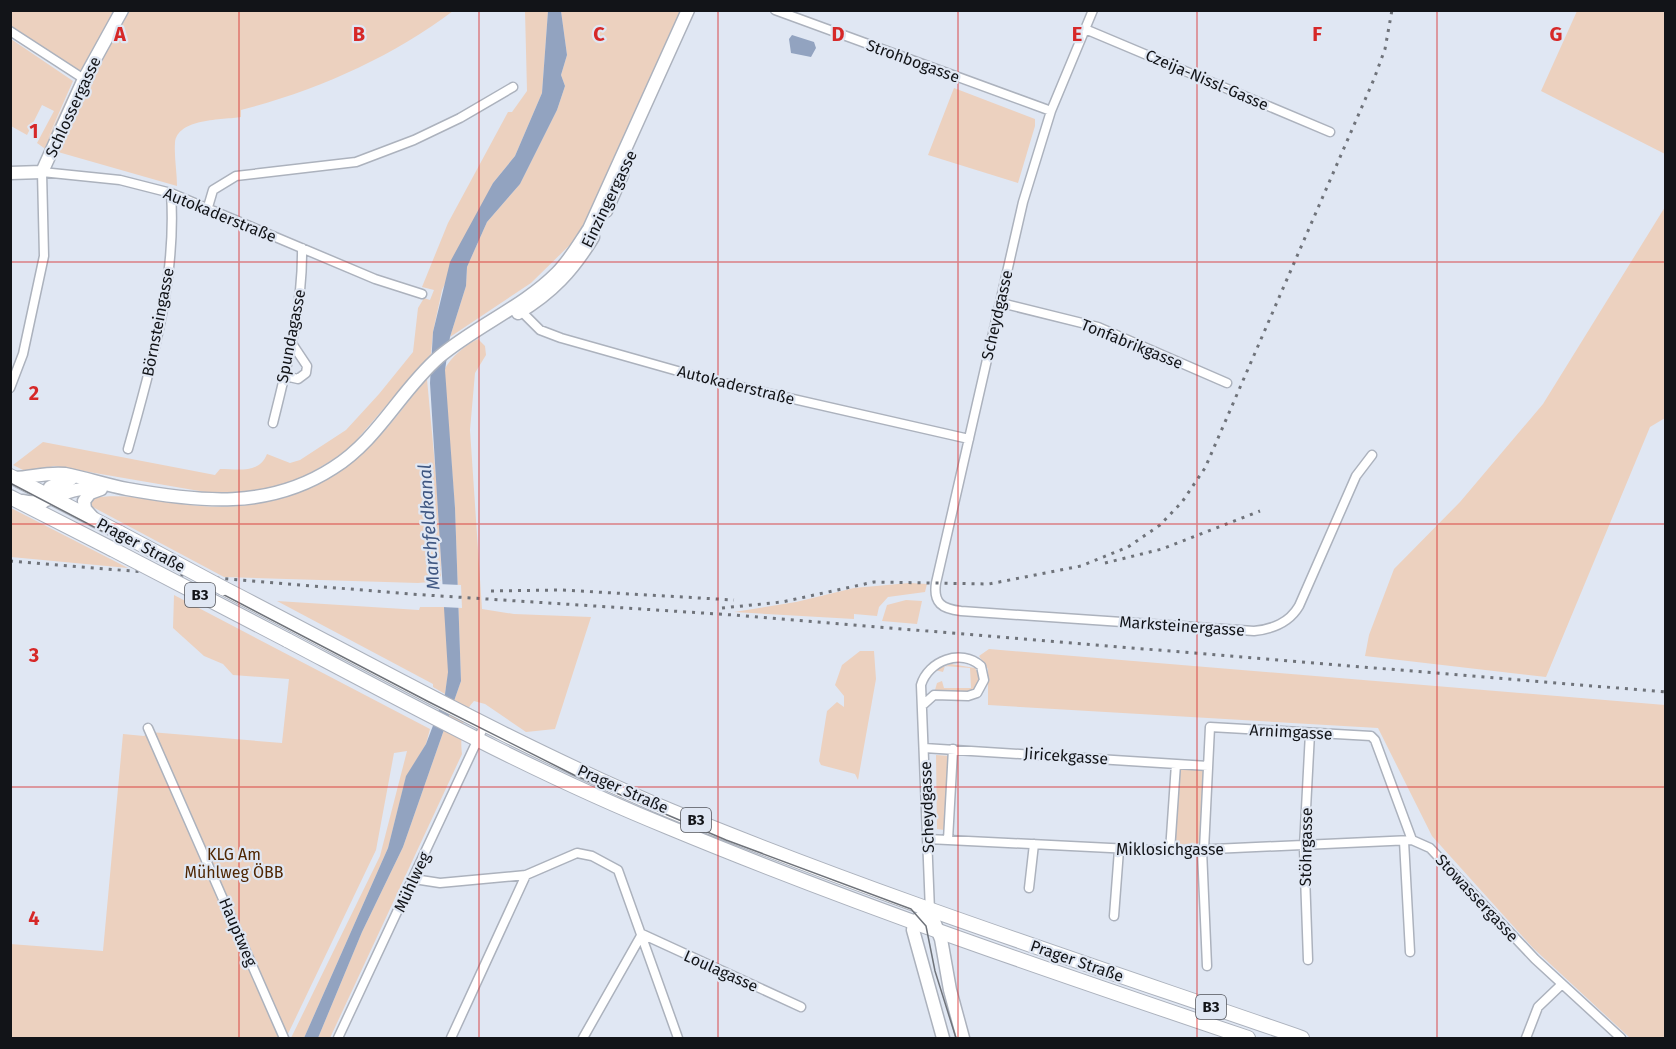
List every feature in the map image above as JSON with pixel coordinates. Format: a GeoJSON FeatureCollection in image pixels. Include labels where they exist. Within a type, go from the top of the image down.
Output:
{"type":"FeatureCollection","features":[{"type":"Feature","properties":{"kind":"main road","name":"Schlossergasse"},"geometry":{"type":"LineString","coordinates":[[42,172],[84,79],[122,10]]}},
{"type":"Feature","properties":{"kind":"main road","name":"Einzingergasse"},"geometry":{"type":"LineString","coordinates":[[518,308],[557,273],[589,229],[688,10]]}},
{"type":"Feature","properties":{"kind":"main road","name":"Einzingergasse"},"geometry":{"type":"LineString","coordinates":[[13,477],[63,474],[126,489],[210,500],[253,499],[288,490],[333,469],[367,442],[415,382],[439,357],[465,338],[561,282],[578,262],[616,191],[695,10]]}},
{"type":"Feature","properties":{"kind":"main road","name":"Autokaderstraße"},"geometry":{"type":"LineString","coordinates":[[10,173],[42,172]]}},
{"type":"Feature","properties":{"kind":"main road","name":"Prager Straße"},"geometry":{"type":"LineString","coordinates":[[13,477],[46,498],[99,522],[485,724],[670,810],[930,911],[1302,1038]]}},
{"type":"Feature","properties":{"kind":"main road"},"geometry":{"type":"LineString","coordinates":[[52,519],[46,498],[56,483],[78,477]]}},
{"type":"Feature","properties":{"kind":"main road","name":"Einzingergasse"},"geometry":{"type":"LineString","coordinates":[[11,498],[29,503],[74,488],[126,489]]}},
{"type":"Feature","properties":{"kind":"main road"},"geometry":{"type":"LineString","coordinates":[[99,522],[88,514],[84,501],[90,493],[101,489]]}},
{"type":"Feature","properties":{"kind":"main road","name":"Prager Straße"},"geometry":{"type":"LineString","coordinates":[[11,498],[463,732],[666,827],[914,922],[1248,1038]]}},
{"type":"Feature","properties":{"kind":"main road"},"geometry":{"type":"LineString","coordinates":[[943,1038],[913,930],[914,922],[930,911],[938,930],[950,990],[963,1038]]}},
{"type":"Feature","properties":{"kind":"street","name":"Strohbogasse"},"geometry":{"type":"LineString","coordinates":[[776,10],[1051,111]]}},
{"type":"Feature","properties":{"kind":"street","name":"Scheydgasse"},"geometry":{"type":"LineString","coordinates":[[961,611],[942,607],[935,592],[1023,202],[1051,111],[1093,10]]}},
{"type":"Feature","properties":{"kind":"street","name":"Czeija-Nissl-Gasse"},"geometry":{"type":"LineString","coordinates":[[1085,29],[1330,132]]}},
{"type":"Feature","properties":{"kind":"street"},"geometry":{"type":"LineString","coordinates":[[10,31],[84,79]]}},
{"type":"Feature","properties":{"kind":"street"},"geometry":{"type":"LineString","coordinates":[[208,207],[213,190],[236,176],[357,162],[414,140],[513,87]]}},
{"type":"Feature","properties":{"kind":"street"},"geometry":{"type":"LineString","coordinates":[[10,388],[23,354],[44,256],[42,172]]}},
{"type":"Feature","properties":{"kind":"street","name":"Autokaderstraße"},"geometry":{"type":"LineString","coordinates":[[42,172],[120,180],[171,194],[208,207],[375,279],[422,294]]}},
{"type":"Feature","properties":{"kind":"street","name":"Börnsteingasse"},"geometry":{"type":"LineString","coordinates":[[128,449],[157,345],[173,225],[171,194]]}},
{"type":"Feature","properties":{"kind":"street","name":"Spundagasse"},"geometry":{"type":"LineString","coordinates":[[273,423],[291,342],[302,272],[302,248]]}},
{"type":"Feature","properties":{"kind":"street","name":"Tonfabrikgasse"},"geometry":{"type":"LineString","coordinates":[[1001,303],[1098,327],[1227,383]]}},
{"type":"Feature","properties":{"kind":"street","name":"Autokaderstraße"},"geometry":{"type":"LineString","coordinates":[[518,308],[540,330],[581,344],[706,379],[969,439]]}},
{"type":"Feature","properties":{"kind":"street"},"geometry":{"type":"LineString","coordinates":[[285,376],[298,379],[306,373],[307,366],[291,342]]}},
{"type":"Feature","properties":{"kind":"street","name":"Marksteinergasse"},"geometry":{"type":"LineString","coordinates":[[961,611],[1254,632],[1275,627],[1288,619],[1299,606],[1356,476],[1372,455]]}},
{"type":"Feature","properties":{"kind":"street","name":"Scheydgasse"},"geometry":{"type":"LineString","coordinates":[[924,704],[934,695],[968,696],[977,693],[983,684],[981,666],[974,660],[949,659],[937,663],[922,682],[930,911]]}},
{"type":"Feature","properties":{"kind":"street","name":"Mühlweg"},"geometry":{"type":"LineString","coordinates":[[338,1038],[485,724]]}},
{"type":"Feature","properties":{"kind":"street","name":"Arnimgasse"},"geometry":{"type":"LineString","coordinates":[[1208,766],[1210,727],[1371,736],[1375,740],[1408,841]]}},
{"type":"Feature","properties":{"kind":"street","name":"Hauptweg"},"geometry":{"type":"LineString","coordinates":[[148,728],[284,1038]]}},
{"type":"Feature","properties":{"kind":"street","name":"Stöhrgasse"},"geometry":{"type":"LineString","coordinates":[[1308,960],[1304,847],[1310,733]]}},
{"type":"Feature","properties":{"kind":"street","name":"Jiricekgasse"},"geometry":{"type":"LineString","coordinates":[[924,748],[1208,766]]}},
{"type":"Feature","properties":{"kind":"street","name":"Scheydgasse"},"geometry":{"type":"LineString","coordinates":[[948,840],[953,749]]}},
{"type":"Feature","properties":{"kind":"street"},"geometry":{"type":"LineString","coordinates":[[1170,851],[1176,764]]}},
{"type":"Feature","properties":{"kind":"street"},"geometry":{"type":"LineString","coordinates":[[1208,766],[1203,850],[1208,966]]}},
{"type":"Feature","properties":{"kind":"street","name":"Miklosichgasse"},"geometry":{"type":"LineString","coordinates":[[928,839],[1170,851],[1408,841]]}},
{"type":"Feature","properties":{"kind":"street"},"geometry":{"type":"LineString","coordinates":[[1408,841],[1410,952]]}},
{"type":"Feature","properties":{"kind":"street","name":"Stowassergasse"},"geometry":{"type":"LineString","coordinates":[[1408,841],[1430,848],[1561,985],[1621,1038]]}},
{"type":"Feature","properties":{"kind":"street"},"geometry":{"type":"LineString","coordinates":[[1029,888],[1034,844]]}},
{"type":"Feature","properties":{"kind":"street"},"geometry":{"type":"LineString","coordinates":[[1114,916],[1119,850]]}},
{"type":"Feature","properties":{"kind":"street"},"geometry":{"type":"LineString","coordinates":[[414,879],[440,883],[526,875],[578,853],[592,856],[618,870],[678,1038]]}},
{"type":"Feature","properties":{"kind":"street"},"geometry":{"type":"LineString","coordinates":[[451,1038],[526,875]]}},
{"type":"Feature","properties":{"kind":"street"},"geometry":{"type":"LineString","coordinates":[[583,1038],[642,934]]}},
{"type":"Feature","properties":{"kind":"street","name":"Loulagasse"},"geometry":{"type":"LineString","coordinates":[[642,934],[801,1007]]}},
{"type":"Feature","properties":{"kind":"street"},"geometry":{"type":"LineString","coordinates":[[1526,1038],[1538,1007],[1561,985]]}},
{"type":"Feature","properties":{"kind":"green space"},"geometry":{"type":"Polygon","coordinates":[[[10,11],[453,11],[405,43],[352,71],[297,93],[241,110],[241,117],[202,122],[184,129],[178,135],[175,143],[177,186],[44,148],[37,143],[54,111],[42,105],[27,135],[11,126],[11,39],[73,81],[47,140],[80,71],[11,26],[10,11]]]}},
{"type":"Feature","properties":{"kind":"green space"},"geometry":{"type":"Polygon","coordinates":[[[525,11],[548,11],[542,93],[515,156],[493,183],[442,290],[431,354],[347,451],[297,481],[256,491],[211,493],[54,466],[29,473],[13,465],[43,442],[215,475],[220,469],[254,468],[267,454],[290,463],[300,460],[346,430],[413,352],[418,308],[424,298],[430,300],[434,290],[422,287],[448,223],[508,112],[512,112],[527,91],[525,11]]]}},
{"type":"Feature","properties":{"kind":"green space"},"geometry":{"type":"Polygon","coordinates":[[[561,11],[682,11],[581,234],[531,283],[450,337],[466,286],[467,267],[487,222],[520,184],[557,110],[565,86],[561,75],[567,55],[561,11]]]}},
{"type":"Feature","properties":{"kind":"green space"},"geometry":{"type":"Polygon","coordinates":[[[1577,11],[1665,11],[1665,154],[1541,91],[1577,11]]]}},
{"type":"Feature","properties":{"kind":"green space"},"geometry":{"type":"Polygon","coordinates":[[[954,88],[1035,119],[1018,183],[928,155],[954,88]]]}},
{"type":"Feature","properties":{"kind":"green space"},"geometry":{"type":"Polygon","coordinates":[[[1665,207],[1665,418],[1650,427],[1546,677],[1365,656],[1369,635],[1394,569],[1460,502],[1543,404],[1665,207]]]}},
{"type":"Feature","properties":{"kind":"green space"},"geometry":{"type":"Polygon","coordinates":[[[478,339],[485,346],[486,355],[475,373],[470,430],[482,609],[514,614],[591,617],[555,729],[526,732],[485,704],[474,701],[470,706],[463,726],[462,754],[330,1038],[318,1038],[362,932],[403,847],[461,681],[455,508],[444,370],[459,352],[478,339]]]}},
{"type":"Feature","properties":{"kind":"green space"},"geometry":{"type":"Polygon","coordinates":[[[427,379],[440,520],[441,581],[418,583],[224,577],[89,505],[92,498],[120,496],[225,507],[271,501],[293,494],[335,474],[354,461],[386,429],[427,379]]]}},
{"type":"Feature","properties":{"kind":"green space"},"geometry":{"type":"Polygon","coordinates":[[[11,508],[128,568],[11,557],[11,508]]]}},
{"type":"Feature","properties":{"kind":"green space"},"geometry":{"type":"Polygon","coordinates":[[[909,583],[927,584],[925,592],[888,597],[879,607],[877,616],[854,614],[854,619],[734,612],[796,602],[854,588],[909,583]]]}},
{"type":"Feature","properties":{"kind":"green space","name":"KLG Am Mühlweg ÖBB"},"geometry":{"type":"Polygon","coordinates":[[[174,595],[430,729],[426,744],[406,777],[388,848],[304,1038],[291,1038],[380,856],[407,751],[394,753],[376,850],[286,1038],[11,1038],[10,944],[103,951],[123,734],[144,736],[150,732],[282,743],[289,679],[233,675],[223,664],[204,656],[173,628],[174,595]]]}},
{"type":"Feature","properties":{"kind":"green space"},"geometry":{"type":"Polygon","coordinates":[[[906,600],[922,601],[917,624],[882,621],[887,605],[906,600]]]}},
{"type":"Feature","properties":{"kind":"green space"},"geometry":{"type":"Polygon","coordinates":[[[277,601],[419,610],[420,607],[445,607],[449,668],[445,694],[433,687],[433,684],[277,601]]]}},
{"type":"Feature","properties":{"kind":"green space"},"geometry":{"type":"Polygon","coordinates":[[[989,649],[1665,705],[1665,1038],[1630,1038],[1533,948],[1432,836],[1378,728],[988,705],[988,669],[979,656],[989,649]]]}},
{"type":"Feature","properties":{"kind":"green space"},"geometry":{"type":"Polygon","coordinates":[[[860,651],[874,651],[876,679],[858,780],[855,774],[821,765],[819,761],[827,711],[837,702],[844,707],[844,696],[835,685],[842,665],[860,651]]]}},
{"type":"Feature","properties":{"kind":"green space"},"geometry":{"type":"Polygon","coordinates":[[[951,664],[975,668],[980,676],[975,690],[969,693],[935,690],[937,683],[942,681],[944,688],[971,688],[970,668],[946,666],[951,664]]]}},
{"type":"Feature","properties":{"kind":"green space"},"geometry":{"type":"Polygon","coordinates":[[[945,666],[943,672],[935,670],[945,666]]]}},
{"type":"Feature","properties":{"kind":"green space"},"geometry":{"type":"Polygon","coordinates":[[[936,755],[950,756],[944,830],[937,829],[936,755]]]}},
{"type":"Feature","properties":{"kind":"green space"},"geometry":{"type":"Polygon","coordinates":[[[1182,768],[1204,770],[1202,843],[1173,845],[1179,770],[1182,768]]]}},
{"type":"Feature","properties":{"kind":"water"},"geometry":{"type":"Polygon","coordinates":[[[548,11],[561,11],[567,55],[561,75],[565,86],[557,110],[520,184],[487,222],[467,267],[466,286],[450,337],[445,370],[455,508],[461,681],[403,847],[362,932],[318,1038],[304,1038],[388,848],[406,776],[426,744],[445,694],[448,672],[430,383],[433,332],[450,262],[493,183],[515,156],[542,93],[548,11]]]}},
{"type":"Feature","properties":{"kind":"water"},"geometry":{"type":"Polygon","coordinates":[[[792,35],[814,42],[816,48],[811,57],[791,53],[789,39],[792,35]]]}},
{"type":"Feature","properties":{"kind":"pier"},"geometry":{"type":"Polygon","coordinates":[[[438,584],[461,585],[462,608],[442,607],[438,584]]]}},
{"type":"Feature","properties":{"kind":"tram line"},"geometry":{"type":"LineString","coordinates":[[10,483],[429,702],[574,775],[726,840],[911,909],[926,926],[935,971],[956,1038]]}},
{"type":"Feature","properties":{"kind":"railway"},"geometry":{"type":"LineString","coordinates":[[722,608],[782,602],[874,582],[989,584],[1081,566],[1128,547],[1160,525],[1182,502],[1205,468],[1374,79],[1385,49],[1392,10]]}},
{"type":"Feature","properties":{"kind":"railway"},"geometry":{"type":"LineString","coordinates":[[1105,563],[1162,549],[1260,511]]}},
{"type":"Feature","properties":{"kind":"railway"},"geometry":{"type":"LineString","coordinates":[[10,561],[410,594],[733,615],[1666,692]]}},
{"type":"Feature","properties":{"kind":"railway"},"geometry":{"type":"LineString","coordinates":[[491,591],[562,590],[734,600]]}},
{"type":"Feature","properties":{"kind":"water label","name":"Marchfeldkanal"},"geometry":{"type":"Point","coordinates":[429,527]}}]}
